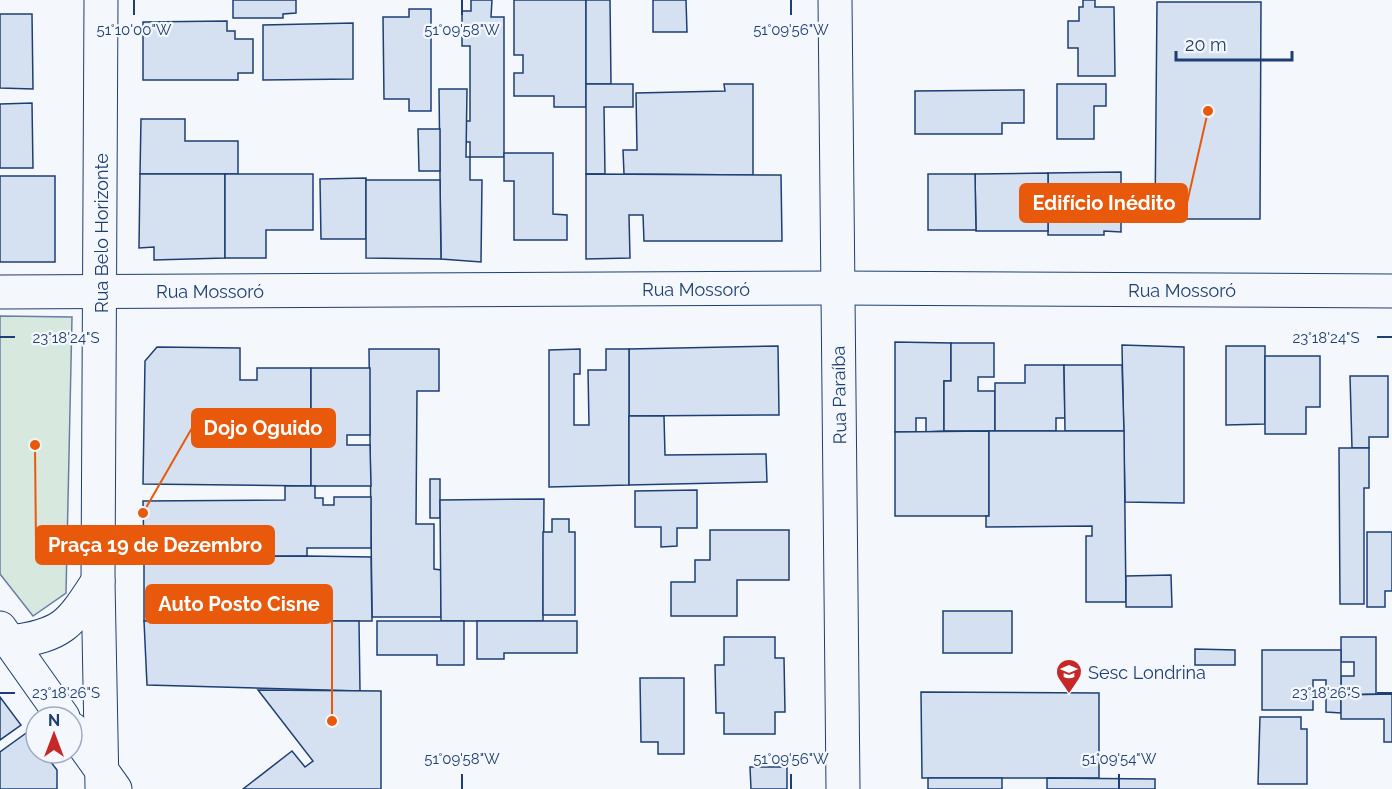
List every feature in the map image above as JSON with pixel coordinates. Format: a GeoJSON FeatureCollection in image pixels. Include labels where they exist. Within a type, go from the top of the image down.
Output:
{"type":"FeatureCollection","features":[{"type":"Feature","properties":{"kind":"street","name":"Rua Belo Horizonte"},"geometry":{"type":"LineString","coordinates":[[101,0],[98,581],[107,783]]}},
{"type":"Feature","properties":{"kind":"street","name":"Rua Paraíba"},"geometry":{"type":"LineString","coordinates":[[835,0],[843,789]]}},
{"type":"Feature","properties":{"kind":"street","name":"Rua Mossoró"},"geometry":{"type":"LineString","coordinates":[[0,292],[837,288],[1392,291]]}},
{"type":"Feature","properties":{"kind":"street"},"geometry":{"type":"LineString","coordinates":[[5,635],[56,632],[74,616],[98,581]]}},
{"type":"Feature","properties":{"kind":"street"},"geometry":{"type":"LineString","coordinates":[[5,635],[55,705]]}},
{"type":"Feature","properties":{"kind":"street"},"geometry":{"type":"LineString","coordinates":[[84,748],[107,783]]}},
{"type":"Feature","properties":{"kind":"shaded area"},"geometry":{"type":"Polygon","coordinates":[[[0,316],[72,317],[66,593],[33,616],[0,574],[0,316]]]}},
{"type":"Feature","properties":{"kind":"building"},"geometry":{"type":"Polygon","coordinates":[[[233,0],[296,0],[296,13],[283,14],[283,18],[233,18],[233,0]]]}},
{"type":"Feature","properties":{"kind":"building"},"geometry":{"type":"Polygon","coordinates":[[[471,0],[492,0],[491,17],[504,17],[504,157],[470,157],[470,142],[466,142],[466,121],[470,121],[470,46],[462,46],[462,11],[471,11],[471,0]]]}},
{"type":"Feature","properties":{"kind":"building"},"geometry":{"type":"Polygon","coordinates":[[[514,0],[586,0],[586,107],[554,107],[554,96],[514,96],[514,73],[523,73],[523,55],[514,55],[514,0]]]}},
{"type":"Feature","properties":{"kind":"building"},"geometry":{"type":"Polygon","coordinates":[[[586,0],[610,0],[611,84],[586,84],[586,0]]]}},
{"type":"Feature","properties":{"kind":"building"},"geometry":{"type":"Polygon","coordinates":[[[653,0],[686,0],[687,32],[653,32],[653,0]]]}},
{"type":"Feature","properties":{"kind":"building"},"geometry":{"type":"Polygon","coordinates":[[[1083,0],[1095,0],[1095,7],[1114,7],[1115,76],[1078,76],[1078,48],[1068,48],[1068,21],[1079,21],[1079,7],[1083,7],[1083,0]]]}},
{"type":"Feature","properties":{"kind":"building"},"geometry":{"type":"Polygon","coordinates":[[[1157,2],[1261,2],[1260,219],[1155,219],[1157,2]]]}},
{"type":"Feature","properties":{"kind":"building"},"geometry":{"type":"Polygon","coordinates":[[[409,9],[431,9],[431,111],[409,111],[409,99],[384,99],[383,17],[409,17],[409,9]]]}},
{"type":"Feature","properties":{"kind":"building"},"geometry":{"type":"Polygon","coordinates":[[[0,14],[32,14],[33,89],[0,88],[0,14]]]}},
{"type":"Feature","properties":{"kind":"building"},"geometry":{"type":"Polygon","coordinates":[[[227,21],[227,31],[235,31],[235,39],[253,39],[253,73],[238,73],[238,80],[143,80],[143,22],[227,21]]]}},
{"type":"Feature","properties":{"kind":"building"},"geometry":{"type":"Polygon","coordinates":[[[353,23],[353,79],[263,80],[263,25],[353,23]]]}},
{"type":"Feature","properties":{"kind":"building"},"geometry":{"type":"Polygon","coordinates":[[[586,84],[633,84],[633,107],[604,107],[605,174],[586,174],[586,84]]]}},
{"type":"Feature","properties":{"kind":"building"},"geometry":{"type":"Polygon","coordinates":[[[724,84],[753,84],[753,175],[624,174],[623,150],[637,150],[636,93],[725,91],[724,84]]]}},
{"type":"Feature","properties":{"kind":"building"},"geometry":{"type":"Polygon","coordinates":[[[1057,84],[1106,84],[1106,106],[1094,106],[1094,139],[1057,139],[1057,84]]]}},
{"type":"Feature","properties":{"kind":"building"},"geometry":{"type":"Polygon","coordinates":[[[439,89],[467,89],[466,157],[470,157],[470,180],[482,180],[481,262],[441,259],[439,89]]]}},
{"type":"Feature","properties":{"kind":"building"},"geometry":{"type":"Polygon","coordinates":[[[1024,90],[1024,123],[1002,123],[1002,134],[915,134],[915,91],[1024,90]]]}},
{"type":"Feature","properties":{"kind":"building"},"geometry":{"type":"Polygon","coordinates":[[[32,103],[33,168],[0,168],[0,104],[32,103]]]}},
{"type":"Feature","properties":{"kind":"building"},"geometry":{"type":"Polygon","coordinates":[[[141,119],[185,119],[185,141],[238,141],[238,174],[140,174],[141,119]]]}},
{"type":"Feature","properties":{"kind":"building"},"geometry":{"type":"Polygon","coordinates":[[[418,129],[440,129],[440,171],[419,171],[418,129]]]}},
{"type":"Feature","properties":{"kind":"building"},"geometry":{"type":"Polygon","coordinates":[[[504,153],[553,153],[553,214],[567,215],[567,240],[514,240],[514,181],[504,181],[504,153]]]}},
{"type":"Feature","properties":{"kind":"building"},"geometry":{"type":"Polygon","coordinates":[[[1121,172],[1121,232],[1104,231],[1104,235],[1048,235],[1048,173],[1121,172]]]}},
{"type":"Feature","properties":{"kind":"building"},"geometry":{"type":"Polygon","coordinates":[[[1048,173],[1048,190],[1040,190],[1040,213],[1048,213],[1048,231],[976,231],[975,174],[1048,173]]]}},
{"type":"Feature","properties":{"kind":"building"},"geometry":{"type":"Polygon","coordinates":[[[140,174],[225,174],[225,258],[154,260],[154,247],[139,248],[140,174]]]}},
{"type":"Feature","properties":{"kind":"building"},"geometry":{"type":"Polygon","coordinates":[[[225,174],[313,174],[313,230],[266,230],[266,258],[225,258],[225,174]]]}},
{"type":"Feature","properties":{"kind":"building"},"geometry":{"type":"Polygon","coordinates":[[[586,174],[781,175],[782,241],[644,241],[643,215],[629,215],[630,258],[586,259],[586,174]]]}},
{"type":"Feature","properties":{"kind":"building"},"geometry":{"type":"Polygon","coordinates":[[[928,174],[975,174],[976,230],[928,230],[928,174]]]}},
{"type":"Feature","properties":{"kind":"building"},"geometry":{"type":"Polygon","coordinates":[[[0,176],[55,176],[55,262],[0,262],[0,176]]]}},
{"type":"Feature","properties":{"kind":"building"},"geometry":{"type":"Polygon","coordinates":[[[366,178],[366,239],[321,239],[320,179],[366,178]]]}},
{"type":"Feature","properties":{"kind":"building"},"geometry":{"type":"Polygon","coordinates":[[[366,180],[440,180],[441,259],[366,258],[366,180]]]}},
{"type":"Feature","properties":{"kind":"building"},"geometry":{"type":"Polygon","coordinates":[[[895,342],[951,343],[951,381],[944,381],[944,431],[926,432],[926,418],[916,418],[916,432],[895,432],[895,342]]]}},
{"type":"Feature","properties":{"kind":"building"},"geometry":{"type":"Polygon","coordinates":[[[951,343],[994,343],[994,377],[978,377],[978,391],[995,391],[995,431],[944,431],[944,381],[951,381],[951,343]]]}},
{"type":"Feature","properties":{"kind":"building"},"geometry":{"type":"Polygon","coordinates":[[[1122,345],[1184,347],[1184,503],[1125,502],[1122,345]]]}},
{"type":"Feature","properties":{"kind":"building"},"geometry":{"type":"Polygon","coordinates":[[[778,346],[779,415],[629,416],[629,349],[778,346]]]}},
{"type":"Feature","properties":{"kind":"building"},"geometry":{"type":"Polygon","coordinates":[[[1226,346],[1265,346],[1265,424],[1226,425],[1226,346]]]}},
{"type":"Feature","properties":{"kind":"building"},"geometry":{"type":"Polygon","coordinates":[[[157,347],[240,348],[240,380],[257,380],[257,368],[311,368],[311,427],[264,427],[264,439],[311,439],[311,486],[143,484],[145,361],[157,347]]]}},
{"type":"Feature","properties":{"kind":"building"},"geometry":{"type":"Polygon","coordinates":[[[369,349],[439,349],[439,391],[417,391],[416,524],[434,524],[434,569],[441,570],[441,617],[372,617],[369,349]]]}},
{"type":"Feature","properties":{"kind":"building"},"geometry":{"type":"Polygon","coordinates":[[[580,349],[580,374],[574,374],[574,425],[589,425],[588,370],[606,370],[606,349],[629,349],[629,485],[549,487],[549,350],[580,349]]]}},
{"type":"Feature","properties":{"kind":"building"},"geometry":{"type":"Polygon","coordinates":[[[1265,356],[1320,356],[1320,407],[1306,407],[1306,434],[1265,434],[1265,356]]]}},
{"type":"Feature","properties":{"kind":"building"},"geometry":{"type":"Polygon","coordinates":[[[1025,365],[1064,365],[1065,418],[1056,418],[1056,431],[995,431],[995,383],[1025,383],[1025,365]]]}},
{"type":"Feature","properties":{"kind":"building"},"geometry":{"type":"Polygon","coordinates":[[[1064,365],[1122,365],[1124,431],[1065,431],[1064,365]]]}},
{"type":"Feature","properties":{"kind":"building"},"geometry":{"type":"Polygon","coordinates":[[[311,368],[370,368],[370,435],[347,435],[347,445],[370,445],[371,486],[311,486],[311,445],[318,445],[318,427],[311,427],[311,368]]]}},
{"type":"Feature","properties":{"kind":"building"},"geometry":{"type":"Polygon","coordinates":[[[1350,376],[1388,376],[1388,437],[1369,437],[1369,448],[1352,448],[1350,376]]]}},
{"type":"Feature","properties":{"kind":"building"},"geometry":{"type":"Polygon","coordinates":[[[629,416],[664,416],[665,455],[766,454],[767,482],[629,485],[629,416]]]}},
{"type":"Feature","properties":{"kind":"building"},"geometry":{"type":"Polygon","coordinates":[[[989,431],[989,516],[895,516],[895,432],[989,431]]]}},
{"type":"Feature","properties":{"kind":"building"},"geometry":{"type":"Polygon","coordinates":[[[989,431],[1124,431],[1126,602],[1086,602],[1086,536],[1092,536],[1092,526],[986,527],[986,516],[989,516],[989,431]]]}},
{"type":"Feature","properties":{"kind":"building"},"geometry":{"type":"Polygon","coordinates":[[[1339,448],[1369,448],[1369,488],[1364,488],[1364,604],[1340,604],[1339,448]]]}},
{"type":"Feature","properties":{"kind":"building"},"geometry":{"type":"Polygon","coordinates":[[[430,479],[440,479],[440,518],[430,518],[430,479]]]}},
{"type":"Feature","properties":{"kind":"building"},"geometry":{"type":"Polygon","coordinates":[[[285,486],[315,486],[315,498],[323,498],[323,505],[334,505],[334,497],[371,497],[371,548],[307,548],[307,556],[144,557],[143,501],[285,500],[285,486]]]}},
{"type":"Feature","properties":{"kind":"building"},"geometry":{"type":"Polygon","coordinates":[[[697,490],[697,528],[677,528],[677,546],[661,547],[661,527],[635,527],[635,491],[697,490]]]}},
{"type":"Feature","properties":{"kind":"building"},"geometry":{"type":"Polygon","coordinates":[[[544,499],[543,621],[441,621],[440,500],[544,499]]]}},
{"type":"Feature","properties":{"kind":"building"},"geometry":{"type":"Polygon","coordinates":[[[552,519],[569,519],[569,532],[575,532],[575,615],[543,615],[543,532],[552,532],[552,519]]]}},
{"type":"Feature","properties":{"kind":"building"},"geometry":{"type":"Polygon","coordinates":[[[710,530],[789,530],[789,580],[737,580],[737,616],[671,616],[671,582],[695,582],[695,560],[710,560],[710,530]]]}},
{"type":"Feature","properties":{"kind":"building"},"geometry":{"type":"Polygon","coordinates":[[[1367,532],[1392,532],[1392,591],[1385,591],[1385,607],[1367,607],[1367,532]]]}},
{"type":"Feature","properties":{"kind":"building"},"geometry":{"type":"Polygon","coordinates":[[[144,557],[371,557],[372,621],[144,621],[144,557]]]}},
{"type":"Feature","properties":{"kind":"building"},"geometry":{"type":"Polygon","coordinates":[[[1171,575],[1172,607],[1126,607],[1126,576],[1171,575]]]}},
{"type":"Feature","properties":{"kind":"building"},"geometry":{"type":"Polygon","coordinates":[[[943,611],[1012,611],[1012,653],[943,653],[943,611]]]}},
{"type":"Feature","properties":{"kind":"building"},"geometry":{"type":"Polygon","coordinates":[[[144,621],[359,621],[360,691],[147,685],[144,621]]]}},
{"type":"Feature","properties":{"kind":"building"},"geometry":{"type":"Polygon","coordinates":[[[377,621],[464,621],[464,665],[437,665],[437,655],[377,655],[377,621]]]}},
{"type":"Feature","properties":{"kind":"building"},"geometry":{"type":"Polygon","coordinates":[[[477,621],[577,621],[577,653],[504,653],[504,659],[477,659],[477,621]]]}},
{"type":"Feature","properties":{"kind":"building"},"geometry":{"type":"Polygon","coordinates":[[[724,637],[775,637],[775,658],[784,658],[785,712],[775,712],[775,734],[724,734],[724,713],[716,713],[715,665],[724,665],[724,637]]]}},
{"type":"Feature","properties":{"kind":"building"},"geometry":{"type":"Polygon","coordinates":[[[1341,637],[1376,637],[1376,694],[1341,695],[1341,676],[1354,676],[1354,662],[1341,662],[1341,637]]]}},
{"type":"Feature","properties":{"kind":"building"},"geometry":{"type":"Polygon","coordinates":[[[1195,649],[1235,650],[1235,665],[1195,665],[1195,649]]]}},
{"type":"Feature","properties":{"kind":"building"},"geometry":{"type":"Polygon","coordinates":[[[1262,650],[1341,650],[1341,713],[1326,712],[1326,680],[1313,680],[1313,710],[1262,710],[1262,650]]]}},
{"type":"Feature","properties":{"kind":"building"},"geometry":{"type":"Polygon","coordinates":[[[640,678],[684,678],[684,754],[658,754],[658,742],[641,742],[640,678]]]}},
{"type":"Feature","properties":{"kind":"building"},"geometry":{"type":"Polygon","coordinates":[[[258,690],[381,691],[381,789],[243,789],[292,751],[305,767],[313,761],[258,690]]]}},
{"type":"Feature","properties":{"kind":"building"},"geometry":{"type":"Polygon","coordinates":[[[921,692],[1099,693],[1099,778],[922,778],[921,692]]]}},
{"type":"Feature","properties":{"kind":"building"},"geometry":{"type":"Polygon","coordinates":[[[1392,694],[1392,742],[1384,742],[1384,719],[1341,719],[1341,695],[1392,694]]]}},
{"type":"Feature","properties":{"kind":"building"},"geometry":{"type":"Polygon","coordinates":[[[0,697],[21,725],[0,740],[0,697]]]}},
{"type":"Feature","properties":{"kind":"building"},"geometry":{"type":"Polygon","coordinates":[[[1260,717],[1301,717],[1301,729],[1307,729],[1307,784],[1258,784],[1260,717]]]}},
{"type":"Feature","properties":{"kind":"building"},"geometry":{"type":"Polygon","coordinates":[[[24,735],[24,765],[53,765],[57,770],[57,789],[0,789],[0,752],[24,735]]]}},
{"type":"Feature","properties":{"kind":"building"},"geometry":{"type":"Polygon","coordinates":[[[750,767],[787,767],[787,789],[751,789],[750,767]]]}},
{"type":"Feature","properties":{"kind":"building"},"geometry":{"type":"Polygon","coordinates":[[[928,778],[1002,778],[1002,789],[928,789],[928,778]]]}},
{"type":"Feature","properties":{"kind":"building"},"geometry":{"type":"Polygon","coordinates":[[[1047,778],[1155,779],[1155,789],[1047,789],[1047,778]]]}},
{"type":"Feature","properties":{"kind":"place","name":"Edifício Inédito"},"geometry":{"type":"Point","coordinates":[1208,111]}},
{"type":"Feature","properties":{"kind":"place","name":"Praça 19 de Dezembro"},"geometry":{"type":"Point","coordinates":[35,445]}},
{"type":"Feature","properties":{"kind":"place","name":"Dojo Oguido"},"geometry":{"type":"Point","coordinates":[143,513]}},
{"type":"Feature","properties":{"kind":"place","name":"Sesc Londrina"},"geometry":{"type":"Point","coordinates":[1069,695]}},
{"type":"Feature","properties":{"kind":"place","name":"Auto Posto Cisne"},"geometry":{"type":"Point","coordinates":[332,721]}}]}
